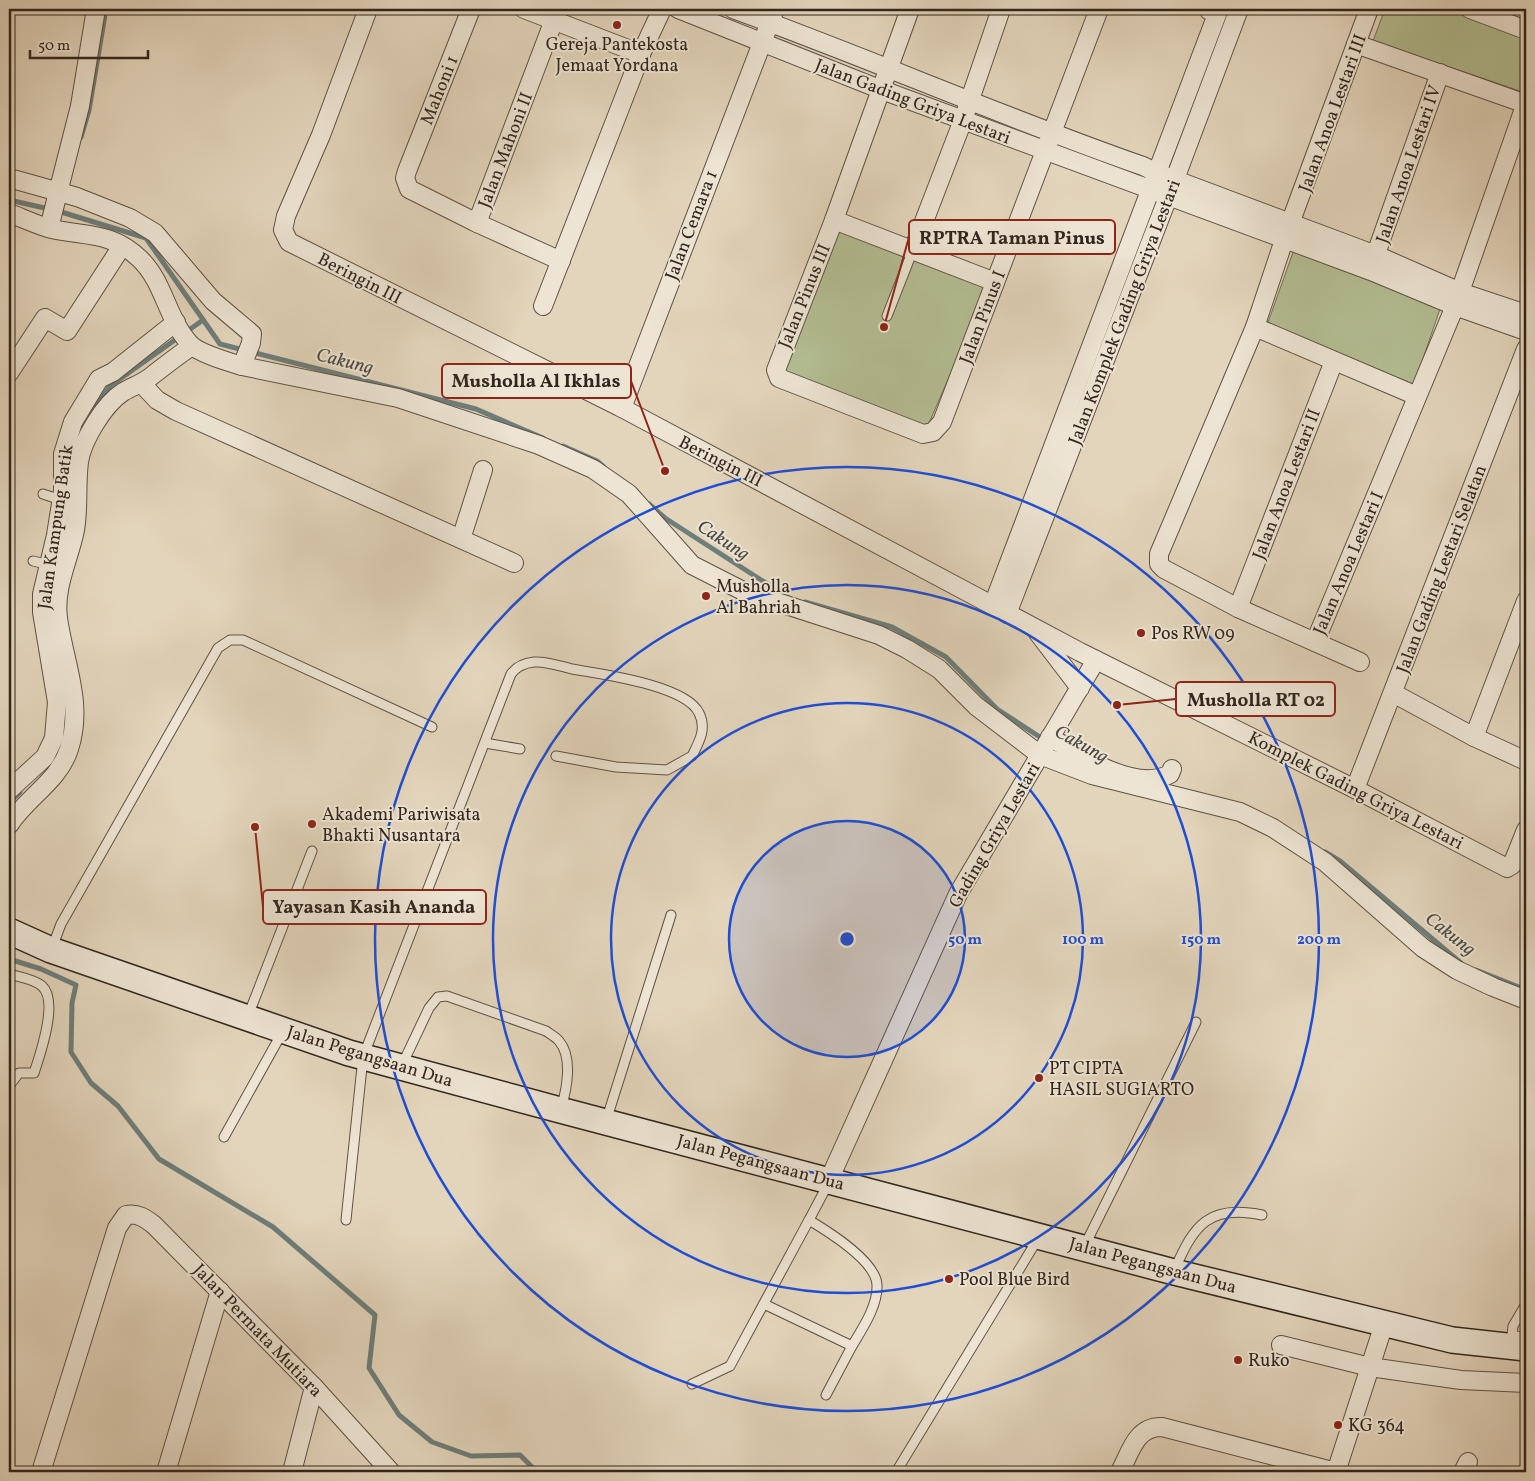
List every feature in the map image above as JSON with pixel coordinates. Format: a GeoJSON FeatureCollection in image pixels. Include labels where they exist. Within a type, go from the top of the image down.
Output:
{"type":"FeatureCollection","features":[{"type":"Feature","properties":{"kind":"main road","name":"Jalan Pegangsaan Dua"},"geometry":{"type":"LineString","coordinates":[[9,931],[51,950],[363,1057],[1174,1272],[1452,1340],[1513,1343]]}},
{"type":"Feature","properties":{"kind":"street"},"geometry":{"type":"LineString","coordinates":[[50,225],[64,194],[96,9]]}},
{"type":"Feature","properties":{"kind":"street","name":"Beringin III"},"geometry":{"type":"LineString","coordinates":[[368,9],[321,135],[286,216],[283,230],[289,242],[622,408],[1096,660]]}},
{"type":"Feature","properties":{"kind":"street","name":"Mahoni 1"},"geometry":{"type":"LineString","coordinates":[[471,9],[404,178],[409,189],[477,224]]}},
{"type":"Feature","properties":{"kind":"street"},"geometry":{"type":"LineString","coordinates":[[524,9],[641,54]]}},
{"type":"Feature","properties":{"kind":"street"},"geometry":{"type":"LineString","coordinates":[[543,306],[641,54],[662,9]]}},
{"type":"Feature","properties":{"kind":"street","name":"Jalan Gading Griya Lestari"},"geometry":{"type":"LineString","coordinates":[[678,9],[882,90],[1167,197]]}},
{"type":"Feature","properties":{"kind":"street","name":"Jalan Gading Griya Lestari"},"geometry":{"type":"LineString","coordinates":[[733,9],[772,15],[890,69],[1052,134],[1175,179]]}},
{"type":"Feature","properties":{"kind":"street","name":"Jalan Pinus III"},"geometry":{"type":"LineString","coordinates":[[910,9],[890,69],[834,220],[777,365],[776,374],[779,378],[924,434]]}},
{"type":"Feature","properties":{"kind":"street"},"geometry":{"type":"LineString","coordinates":[[913,250],[963,120],[1001,9]]}},
{"type":"Feature","properties":{"kind":"street","name":"Jalan Pinus I"},"geometry":{"type":"LineString","coordinates":[[924,434],[933,432],[942,422],[1098,9]]}},
{"type":"Feature","properties":{"kind":"street","name":"Jalan Komplek Gading Griya Lestari"},"geometry":{"type":"LineString","coordinates":[[1000,609],[1175,179],[1239,9]]}},
{"type":"Feature","properties":{"kind":"street","name":"Jalan Anoa Lestari III"},"geometry":{"type":"LineString","coordinates":[[1292,220],[1369,9]]}},
{"type":"Feature","properties":{"kind":"street"},"geometry":{"type":"LineString","coordinates":[[1470,9],[1526,30]]}},
{"type":"Feature","properties":{"kind":"street","name":"Jalan Komplek Gading Griya Lestari"},"geometry":{"type":"LineString","coordinates":[[1000,609],[1214,12]]}},
{"type":"Feature","properties":{"kind":"street","name":"Jalan Cemara 1"},"geometry":{"type":"LineString","coordinates":[[622,408],[772,15]]}},
{"type":"Feature","properties":{"kind":"street","name":"Jalan Mahoni II"},"geometry":{"type":"LineString","coordinates":[[477,224],[554,20]]}},
{"type":"Feature","properties":{"kind":"street"},"geometry":{"type":"LineString","coordinates":[[1356,44],[1526,103],[1458,299]]}},
{"type":"Feature","properties":{"kind":"street","name":"Jalan Anoa Lestari IV"},"geometry":{"type":"LineString","coordinates":[[1292,220],[1373,263],[1440,73]]}},
{"type":"Feature","properties":{"kind":"street"},"geometry":{"type":"LineString","coordinates":[[9,178],[64,194],[130,218],[155,233],[213,301],[252,334],[251,343],[243,364]]}},
{"type":"Feature","properties":{"kind":"street"},"geometry":{"type":"LineString","coordinates":[[1175,179],[1292,220]]}},
{"type":"Feature","properties":{"kind":"street"},"geometry":{"type":"LineString","coordinates":[[1167,197],[1284,240],[1373,263],[1458,299],[1526,331]]}},
{"type":"Feature","properties":{"kind":"street"},"geometry":{"type":"LineString","coordinates":[[9,213],[107,238],[140,258],[152,274],[176,323],[191,345],[243,364],[398,398],[464,418],[593,469],[629,494],[692,564],[743,591],[879,635],[939,669],[976,706],[1092,775],[1240,812],[1273,828],[1325,862],[1423,948],[1457,970],[1493,988],[1526,1000]]}},
{"type":"Feature","properties":{"kind":"street"},"geometry":{"type":"LineString","coordinates":[[834,220],[995,282]]}},
{"type":"Feature","properties":{"kind":"street","name":"Jalan Anoa Lestari I"},"geometry":{"type":"LineString","coordinates":[[1292,220],[1254,327],[1159,554],[1159,564],[1164,569],[1238,608],[1315,642],[1458,299]]}},
{"type":"Feature","properties":{"kind":"street"},"geometry":{"type":"LineString","coordinates":[[477,224],[561,260]]}},
{"type":"Feature","properties":{"kind":"street"},"geometry":{"type":"LineString","coordinates":[[9,373],[45,318],[67,331],[122,246]]}},
{"type":"Feature","properties":{"kind":"street"},"geometry":{"type":"LineString","coordinates":[[1458,299],[1526,314]]}},
{"type":"Feature","properties":{"kind":"street","name":"Jalan Kampung Batik"},"geometry":{"type":"LineString","coordinates":[[9,790],[45,757],[54,738],[57,702],[42,612],[41,563],[61,500],[63,454],[72,422],[100,379],[113,372],[176,323]]}},
{"type":"Feature","properties":{"kind":"street"},"geometry":{"type":"LineString","coordinates":[[1254,327],[1417,396]]}},
{"type":"Feature","properties":{"kind":"street"},"geometry":{"type":"LineString","coordinates":[[9,825],[20,808],[62,767],[70,748],[74,726],[71,676],[59,629],[57,596],[76,524],[79,461],[84,446],[107,408],[121,393],[141,383],[191,345]]}},
{"type":"Feature","properties":{"kind":"street","name":"Jalan Gading Lestari Selatan"},"geometry":{"type":"LineString","coordinates":[[1355,789],[1526,349]]}},
{"type":"Feature","properties":{"kind":"street","name":"Jalan Anoa Lestari II"},"geometry":{"type":"LineString","coordinates":[[1238,608],[1334,361]]}},
{"type":"Feature","properties":{"kind":"street"},"geometry":{"type":"LineString","coordinates":[[141,383],[157,400],[183,414],[240,438],[279,458],[514,563]]}},
{"type":"Feature","properties":{"kind":"street"},"geometry":{"type":"LineString","coordinates":[[461,539],[484,470]]}},
{"type":"Feature","properties":{"kind":"street"},"geometry":{"type":"LineString","coordinates":[[1474,738],[1526,601]]}},
{"type":"Feature","properties":{"kind":"street"},"geometry":{"type":"LineString","coordinates":[[1034,627],[1080,688]]}},
{"type":"Feature","properties":{"kind":"street"},"geometry":{"type":"LineString","coordinates":[[1315,642],[1360,662]]}},
{"type":"Feature","properties":{"kind":"street","name":"Gading Griya Lestari"},"geometry":{"type":"LineString","coordinates":[[829,1180],[958,894],[1096,660]]}},
{"type":"Feature","properties":{"kind":"street","name":"Komplek Gading Griya Lestari"},"geometry":{"type":"LineString","coordinates":[[1096,660],[1355,789],[1507,868],[1512,865],[1526,830]]}},
{"type":"Feature","properties":{"kind":"street"},"geometry":{"type":"LineString","coordinates":[[1393,693],[1474,738],[1526,761]]}},
{"type":"Feature","properties":{"kind":"street"},"geometry":{"type":"LineString","coordinates":[[1045,746],[1096,766],[1130,776],[1162,777],[1170,774],[1172,769]]}},
{"type":"Feature","properties":{"kind":"street","name":"Jalan Permata Mutiara"},"geometry":{"type":"LineString","coordinates":[[41,1472],[117,1228],[126,1215],[140,1215],[154,1225],[314,1387],[391,1472]]}},
{"type":"Feature","properties":{"kind":"street"},"geometry":{"type":"LineString","coordinates":[[166,1472],[220,1291]]}},
{"type":"Feature","properties":{"kind":"street"},"geometry":{"type":"LineString","coordinates":[[1120,1472],[1142,1432],[1151,1427],[1162,1427],[1336,1472],[1384,1324]]}},
{"type":"Feature","properties":{"kind":"street"},"geometry":{"type":"LineString","coordinates":[[1281,1345],[1370,1367],[1460,1380],[1526,1383]]}},
{"type":"Feature","properties":{"kind":"street"},"geometry":{"type":"LineString","coordinates":[[292,1472],[314,1387]]}},
{"type":"Feature","properties":{"kind":"lane"},"geometry":{"type":"LineString","coordinates":[[887,316],[913,250]]}},
{"type":"Feature","properties":{"kind":"lane"},"geometry":{"type":"LineString","coordinates":[[43,494],[61,500]]}},
{"type":"Feature","properties":{"kind":"lane"},"geometry":{"type":"LineString","coordinates":[[51,950],[61,924],[218,648],[230,640],[243,640],[432,727]]}},
{"type":"Feature","properties":{"kind":"lane"},"geometry":{"type":"LineString","coordinates":[[346,1220],[363,1057],[511,674],[516,667],[535,662],[633,680],[662,688],[691,704],[698,712],[704,726],[692,756],[667,770],[616,767],[556,756]]}},
{"type":"Feature","properties":{"kind":"lane"},"geometry":{"type":"LineString","coordinates":[[485,743],[520,749]]}},
{"type":"Feature","properties":{"kind":"lane"},"geometry":{"type":"LineString","coordinates":[[248,1018],[312,851]]}},
{"type":"Feature","properties":{"kind":"lane"},"geometry":{"type":"LineString","coordinates":[[606,1121],[671,915]]}},
{"type":"Feature","properties":{"kind":"lane"},"geometry":{"type":"LineString","coordinates":[[9,974],[43,987],[49,1004],[45,1040],[34,1073],[19,1073],[9,1086]]}},
{"type":"Feature","properties":{"kind":"lane"},"geometry":{"type":"LineString","coordinates":[[401,1067],[429,1008],[438,997],[446,996],[546,1030],[560,1041],[568,1066],[566,1092],[560,1110]]}},
{"type":"Feature","properties":{"kind":"lane"},"geometry":{"type":"LineString","coordinates":[[1084,1247],[1196,1022]]}},
{"type":"Feature","properties":{"kind":"lane"},"geometry":{"type":"LineString","coordinates":[[224,1137],[283,1030]]}},
{"type":"Feature","properties":{"kind":"lane"},"geometry":{"type":"LineString","coordinates":[[692,1384],[730,1366],[829,1180]]}},
{"type":"Feature","properties":{"kind":"lane"},"geometry":{"type":"LineString","coordinates":[[1174,1272],[1189,1240],[1199,1226],[1232,1211],[1262,1215]]}},
{"type":"Feature","properties":{"kind":"lane"},"geometry":{"type":"LineString","coordinates":[[809,1220],[828,1232],[872,1268],[877,1285],[874,1301],[826,1395]]}},
{"type":"Feature","properties":{"kind":"lane"},"geometry":{"type":"LineString","coordinates":[[896,1472],[1040,1236]]}},
{"type":"Feature","properties":{"kind":"lane"},"geometry":{"type":"LineString","coordinates":[[764,1304],[852,1346]]}},
{"type":"Feature","properties":{"kind":"lane"},"geometry":{"type":"LineString","coordinates":[[1526,1304],[1513,1326],[1513,1343],[1526,1337]]}},
{"type":"Feature","properties":{"kind":"green space"},"geometry":{"type":"Polygon","coordinates":[[[1385,9],[1464,9],[1526,32],[1526,82],[1523,92],[1373,41],[1385,9]]]}},
{"type":"Feature","properties":{"kind":"green space"},"geometry":{"type":"Polygon","coordinates":[[[836,229],[989,285],[926,430],[780,370],[836,229]]]}},
{"type":"Feature","properties":{"kind":"green space"},"geometry":{"type":"Polygon","coordinates":[[[1296,244],[1443,300],[1412,391],[1266,328],[1296,244]]]}},
{"type":"Feature","properties":{"kind":"waterway"},"geometry":{"type":"LineString","coordinates":[[81,137],[89,110],[106,9]]}},
{"type":"Feature","properties":{"kind":"waterway","name":"Cakung"},"geometry":{"type":"LineString","coordinates":[[9,200],[58,211],[146,238],[220,344],[476,409],[543,438]]}},
{"type":"Feature","properties":{"kind":"waterway"},"geometry":{"type":"LineString","coordinates":[[77,434],[110,386],[203,320]]}},
{"type":"Feature","properties":{"kind":"waterway","name":"Cakung"},"geometry":{"type":"LineString","coordinates":[[563,446],[597,461],[604,467]]}},
{"type":"Feature","properties":{"kind":"waterway","name":"Cakung"},"geometry":{"type":"LineString","coordinates":[[649,504],[665,518],[789,598]]}},
{"type":"Feature","properties":{"kind":"waterway","name":"Cakung"},"geometry":{"type":"LineString","coordinates":[[805,602],[892,627],[946,657],[997,709],[1046,741]]}},
{"type":"Feature","properties":{"kind":"waterway"},"geometry":{"type":"LineString","coordinates":[[63,734],[66,707]]}},
{"type":"Feature","properties":{"kind":"waterway"},"geometry":{"type":"LineString","coordinates":[[9,803],[20,792]]}},
{"type":"Feature","properties":{"kind":"waterway","name":"Cakung"},"geometry":{"type":"LineString","coordinates":[[1325,852],[1340,861],[1461,963]]}},
{"type":"Feature","properties":{"kind":"waterway"},"geometry":{"type":"LineString","coordinates":[[9,959],[41,969],[76,985],[72,1003],[71,1052],[91,1083],[118,1106],[159,1159],[273,1227],[375,1315],[369,1368],[399,1415],[432,1442],[471,1456],[520,1455],[537,1472]]}},
{"type":"Feature","properties":{"kind":"waterway","name":"Cakung"},"geometry":{"type":"LineString","coordinates":[[1476,970],[1526,990]]}},
{"type":"Feature","properties":{"kind":"place","name":"Gereja Pantekosta Jemaat Yordana"},"geometry":{"type":"Point","coordinates":[617,25]}},
{"type":"Feature","properties":{"kind":"place","name":"RPTRA Taman Pinus"},"geometry":{"type":"Point","coordinates":[884,327]}},
{"type":"Feature","properties":{"kind":"place","name":"Musholla Al Ikhlas"},"geometry":{"type":"Point","coordinates":[665,471]}},
{"type":"Feature","properties":{"kind":"place","name":"Musholla Al Bahriah"},"geometry":{"type":"Point","coordinates":[706,596]}},
{"type":"Feature","properties":{"kind":"place","name":"Pos RW 09"},"geometry":{"type":"Point","coordinates":[1141,633]}},
{"type":"Feature","properties":{"kind":"place","name":"Musholla RT 02"},"geometry":{"type":"Point","coordinates":[1117,705]}},
{"type":"Feature","properties":{"kind":"place","name":"Akademi Pariwisata Bhakti Nusantara"},"geometry":{"type":"Point","coordinates":[312,824]}},
{"type":"Feature","properties":{"kind":"place","name":"Yayasan Kasih Ananda"},"geometry":{"type":"Point","coordinates":[255,827]}},
{"type":"Feature","properties":{"kind":"place","name":"PT CIPTA HASIL SUGIARTO"},"geometry":{"type":"Point","coordinates":[1039,1078]}},
{"type":"Feature","properties":{"kind":"place","name":"Pool Blue Bird"},"geometry":{"type":"Point","coordinates":[949,1279]}},
{"type":"Feature","properties":{"kind":"place","name":"Ruko"},"geometry":{"type":"Point","coordinates":[1238,1360]}},
{"type":"Feature","properties":{"kind":"place","name":"KG 364"},"geometry":{"type":"Point","coordinates":[1338,1425]}}]}
